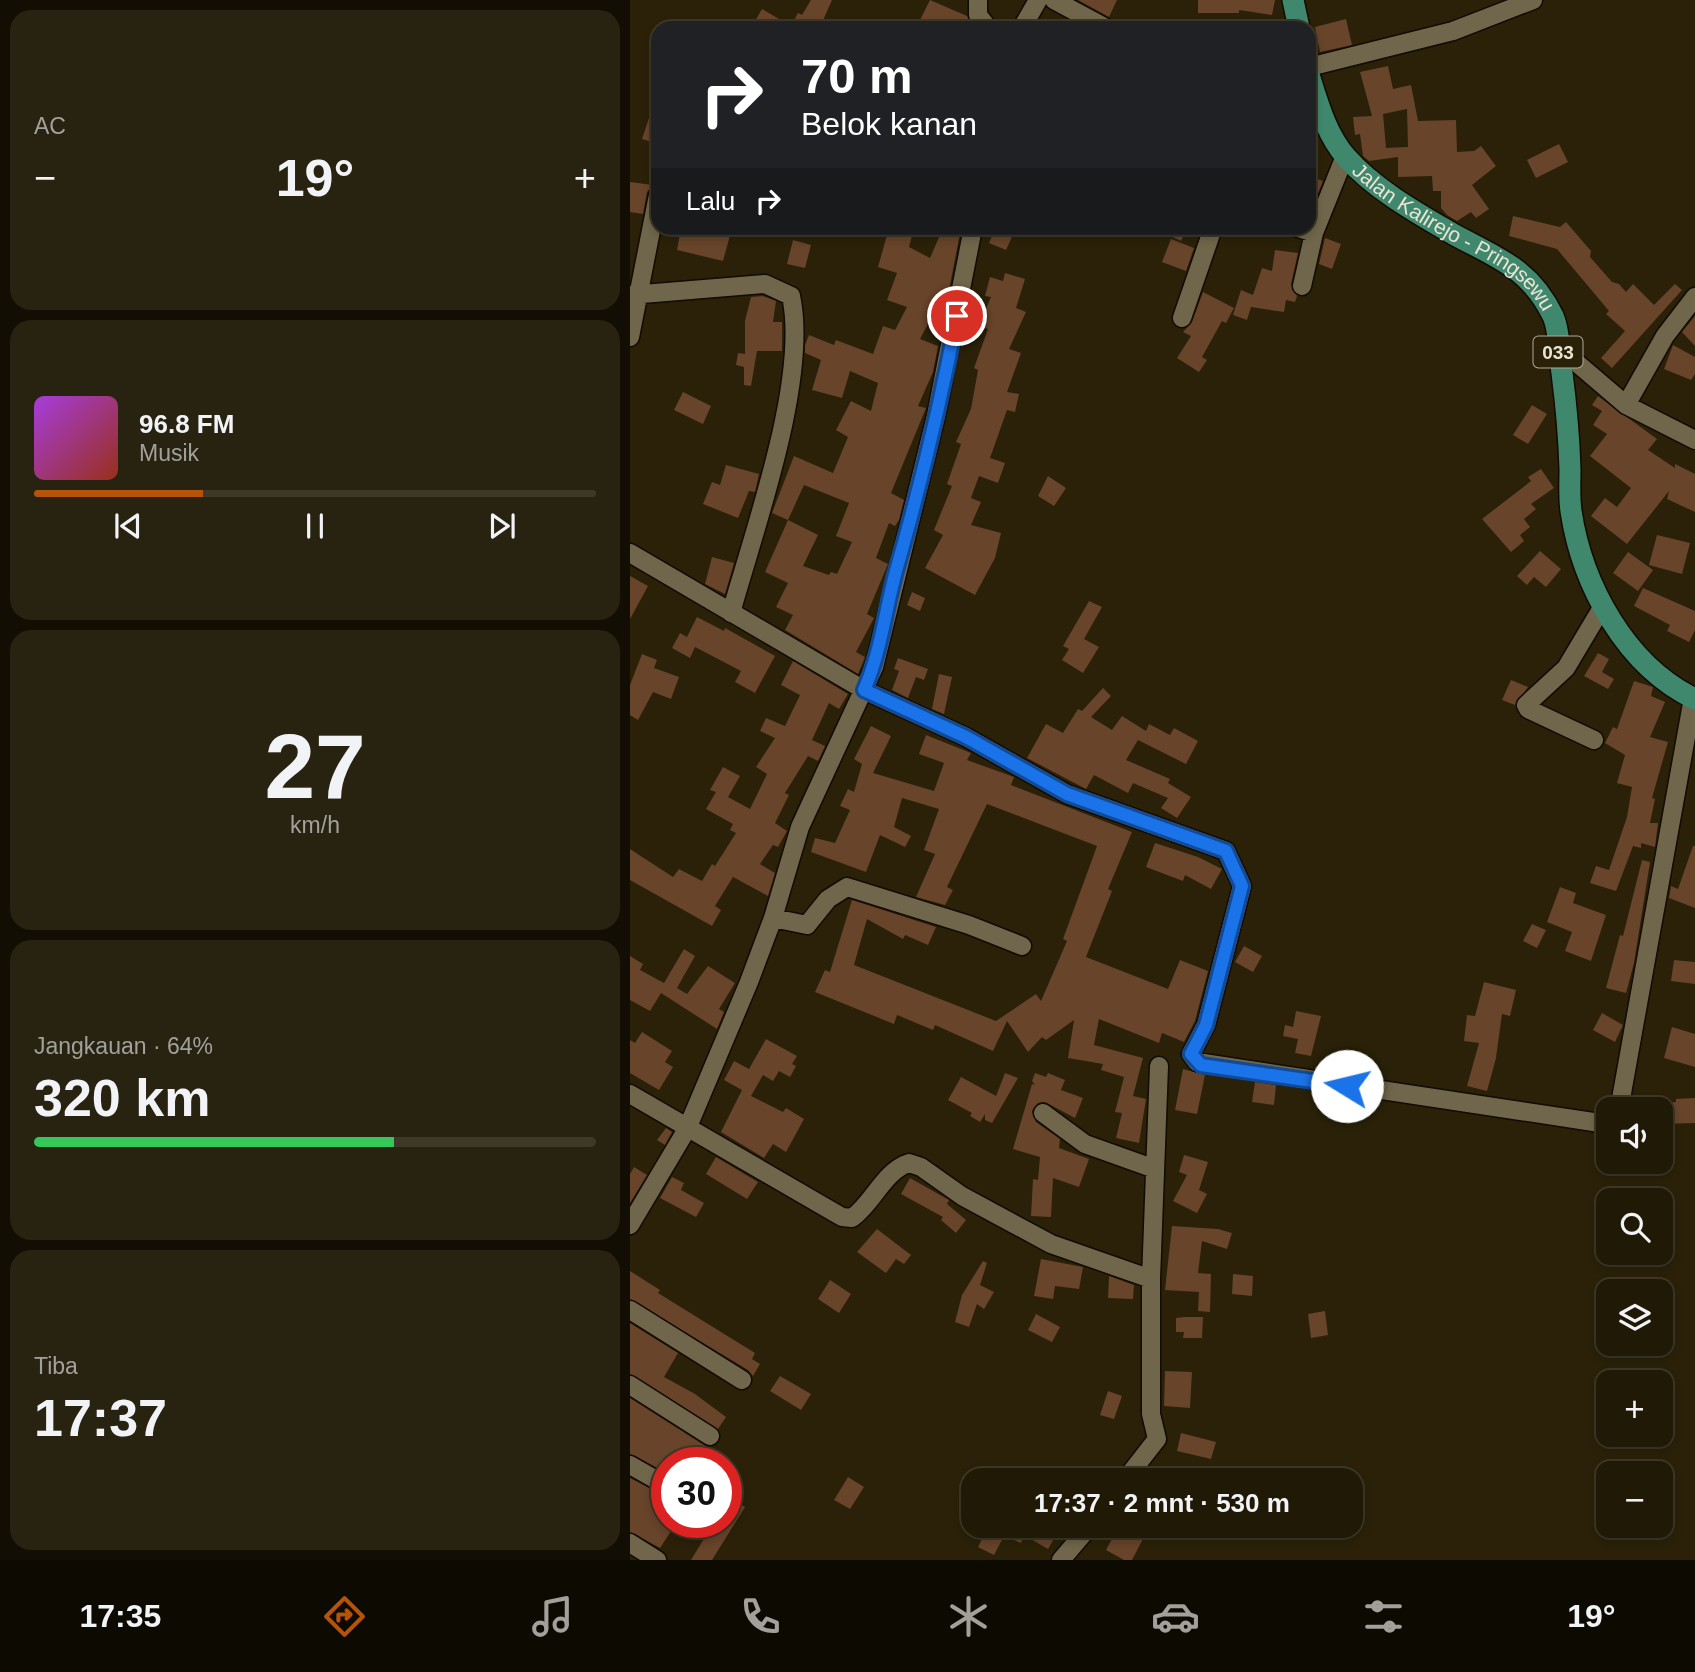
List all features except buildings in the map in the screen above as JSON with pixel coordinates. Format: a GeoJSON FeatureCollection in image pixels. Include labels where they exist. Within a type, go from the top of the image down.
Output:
{"type":"FeatureCollection","features":[{"type":"Feature","properties":{"kind":"main road"},"geometry":{"type":"LineString","coordinates":[[1293,0],[1298,21]]}},
{"type":"Feature","properties":{"kind":"main road","name":"Jalan Kalirejo - Pringsewu"},"geometry":{"type":"LineString","coordinates":[[1316,96],[1324,120],[1345,156],[1381,188],[1516,267],[1538,288],[1555,319],[1565,394],[1570,510],[1580,551],[1602,606],[1633,648],[1666,682],[1694,699]]}},
{"type":"Feature","properties":{"kind":"street"},"geometry":{"type":"LineString","coordinates":[[978,0],[978,15],[983,21]]}},
{"type":"Feature","properties":{"kind":"street"},"geometry":{"type":"LineString","coordinates":[[1026,21],[1038,0]]}},
{"type":"Feature","properties":{"kind":"street"},"geometry":{"type":"LineString","coordinates":[[1054,0],[1093,21]]}},
{"type":"Feature","properties":{"kind":"street"},"geometry":{"type":"LineString","coordinates":[[1316,65],[1453,31],[1533,0]]}},
{"type":"Feature","properties":{"kind":"street"},"geometry":{"type":"LineString","coordinates":[[1316,211],[1345,156]]}},
{"type":"Feature","properties":{"kind":"street"},"geometry":{"type":"LineString","coordinates":[[630,337],[634,294],[651,224]]}},
{"type":"Feature","properties":{"kind":"street"},"geometry":{"type":"LineString","coordinates":[[630,1225],[687,1129],[773,918],[800,827],[874,667],[936,416],[971,235]]}},
{"type":"Feature","properties":{"kind":"street"},"geometry":{"type":"LineString","coordinates":[[1182,318],[1211,235]]}},
{"type":"Feature","properties":{"kind":"street"},"geometry":{"type":"LineString","coordinates":[[1302,286],[1306,235]]}},
{"type":"Feature","properties":{"kind":"street"},"geometry":{"type":"LineString","coordinates":[[634,294],[765,284],[791,296],[795,314],[793,375],[731,613]]}},
{"type":"Feature","properties":{"kind":"street"},"geometry":{"type":"LineString","coordinates":[[1626,405],[1671,326],[1695,297]]}},
{"type":"Feature","properties":{"kind":"street"},"geometry":{"type":"LineString","coordinates":[[1557,346],[1626,405],[1695,440]]}},
{"type":"Feature","properties":{"kind":"street"},"geometry":{"type":"LineString","coordinates":[[630,553],[864,690],[966,737],[1067,794],[1226,851],[1242,886],[1206,1025],[1191,1054],[1197,1062],[1596,1122]]}},
{"type":"Feature","properties":{"kind":"street"},"geometry":{"type":"LineString","coordinates":[[1594,740],[1528,709],[1526,705],[1566,668],[1602,606]]}},
{"type":"Feature","properties":{"kind":"street"},"geometry":{"type":"LineString","coordinates":[[1621,1097],[1694,699]]}},
{"type":"Feature","properties":{"kind":"street"},"geometry":{"type":"LineString","coordinates":[[773,918],[807,925],[828,899],[847,887],[969,926],[1021,946]]}},
{"type":"Feature","properties":{"kind":"street"},"geometry":{"type":"LineString","coordinates":[[1134,1468],[1157,1439],[1151,1415],[1151,1279],[1159,1066]]}},
{"type":"Feature","properties":{"kind":"street"},"geometry":{"type":"LineString","coordinates":[[630,1094],[830,1211],[852,1218],[864,1210],[894,1171],[909,1163],[921,1167],[962,1196],[1051,1244],[1151,1279]]}},
{"type":"Feature","properties":{"kind":"street"},"geometry":{"type":"LineString","coordinates":[[1042,1113],[1085,1144],[1155,1169]]}},
{"type":"Feature","properties":{"kind":"street"},"geometry":{"type":"LineString","coordinates":[[630,1310],[742,1380]]}},
{"type":"Feature","properties":{"kind":"street"},"geometry":{"type":"LineString","coordinates":[[630,1385],[710,1436]]}},
{"type":"Feature","properties":{"kind":"street"},"geometry":{"type":"LineString","coordinates":[[630,1465],[651,1477]]}},
{"type":"Feature","properties":{"kind":"street"},"geometry":{"type":"LineString","coordinates":[[1061,1560],[1080,1538]]}},
{"type":"Feature","properties":{"kind":"street"},"geometry":{"type":"LineString","coordinates":[[630,1543],[657,1560]]}},
{"type":"Feature","properties":{"kind":"route"},"geometry":{"type":"LineString","coordinates":[[957,316],[913,516],[896,573],[874,667],[864,690],[966,737],[1067,794],[1226,851],[1242,886],[1206,1025],[1191,1054],[1201,1065],[1347,1086]]}}]}
